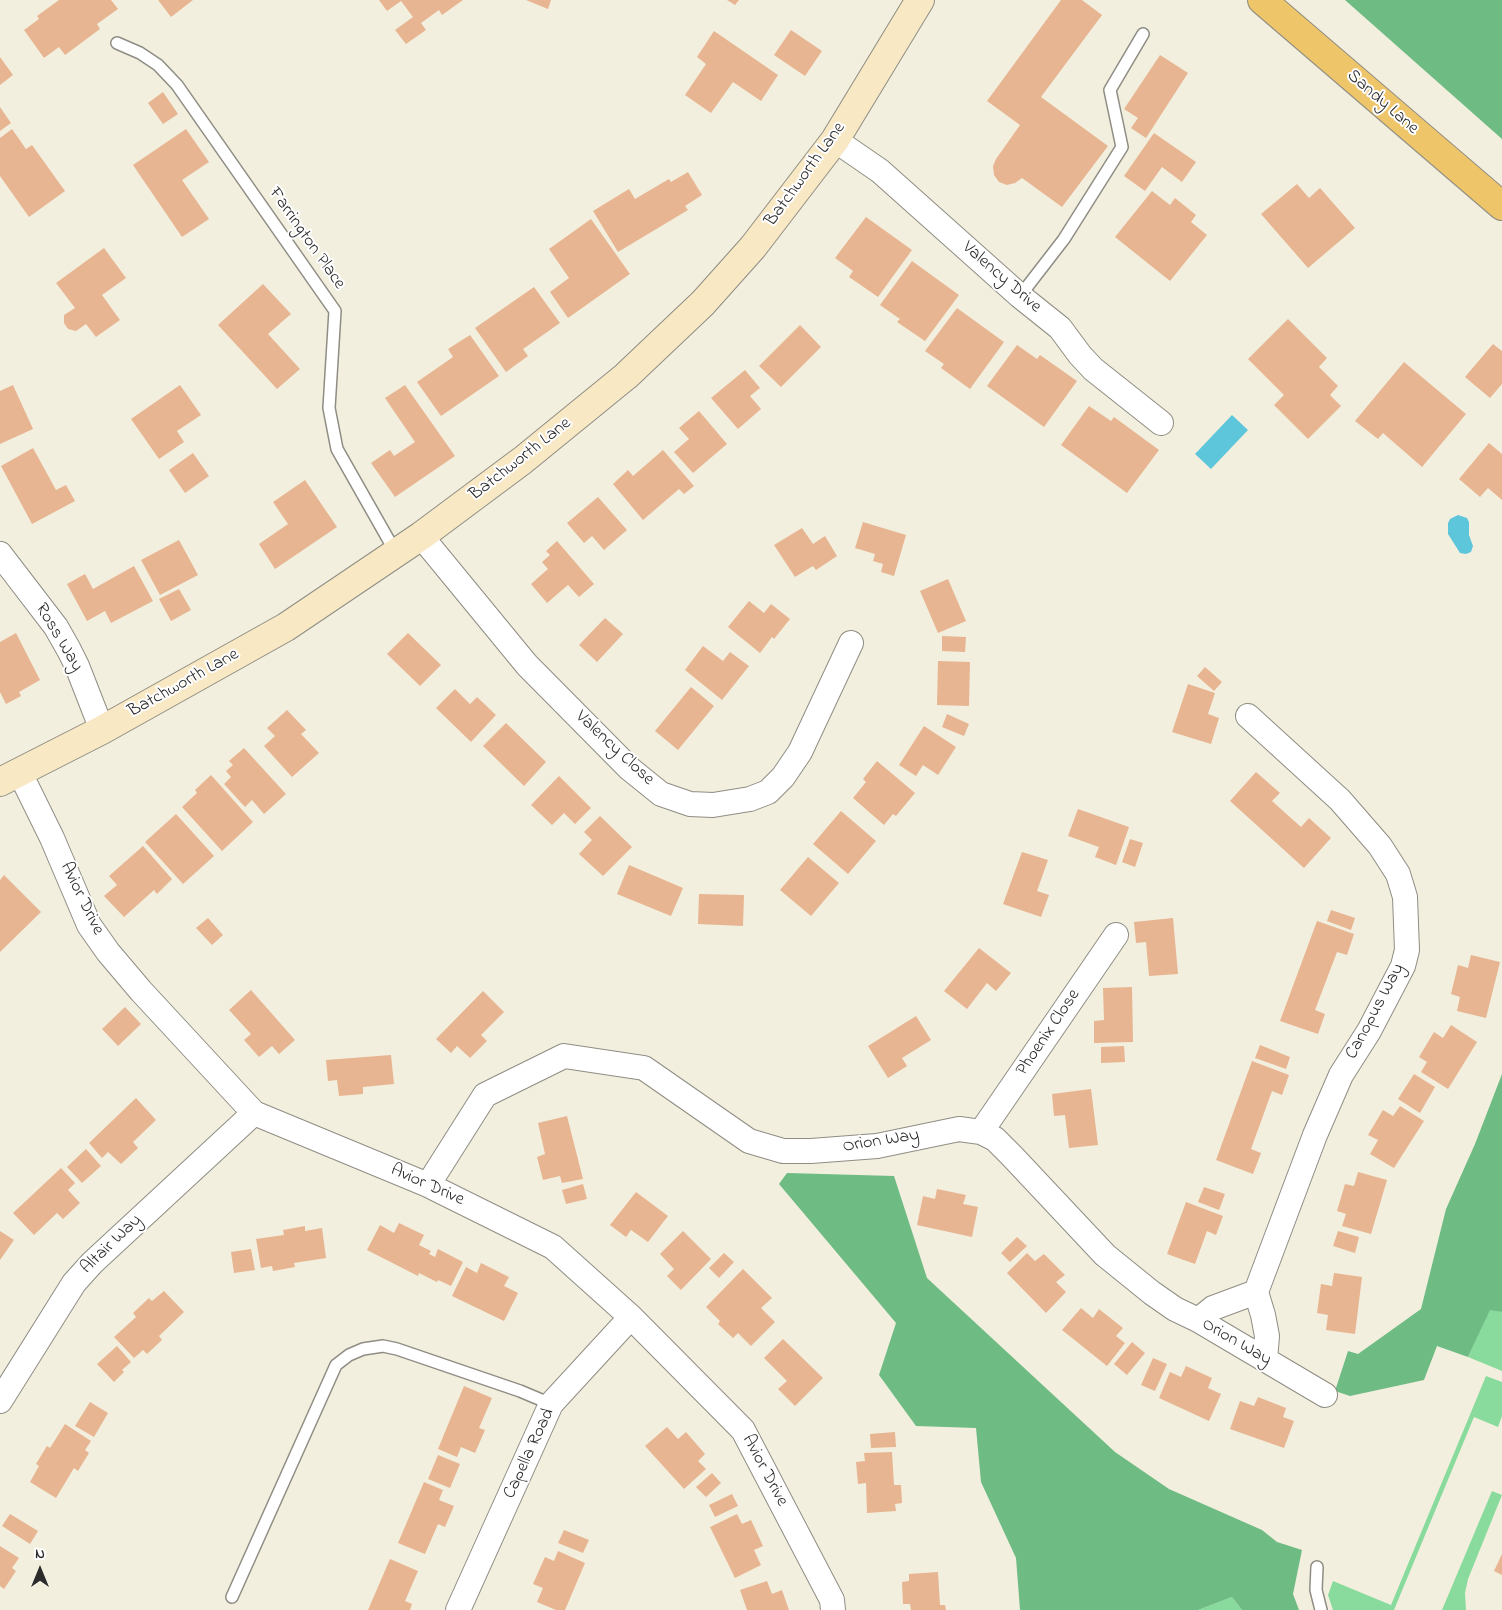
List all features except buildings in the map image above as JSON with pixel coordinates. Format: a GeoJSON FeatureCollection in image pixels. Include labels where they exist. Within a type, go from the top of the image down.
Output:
{"type":"FeatureCollection","features":[{"type":"Feature","properties":{"kind":"main road","name":"Sandy Lane"},"geometry":{"type":"LineString","coordinates":[[1262,0],[1502,206]]}},
{"type":"Feature","properties":{"kind":"street","name":"Batchworth Lane"},"geometry":{"type":"LineString","coordinates":[[10,777],[102,730],[286,627],[421,536],[523,460],[626,376],[703,303],[753,248],[835,140],[920,0]]}},
{"type":"Feature","properties":{"kind":"street","name":"Valency Drive"},"geometry":{"type":"LineString","coordinates":[[835,140],[880,171],[1020,296],[1060,328],[1093,369],[1161,423]]}},
{"type":"Feature","properties":{"kind":"street","name":"Valency Close"},"geometry":{"type":"LineString","coordinates":[[421,536],[527,665],[630,769],[661,794],[690,804],[713,805],[750,799],[768,792],[783,777],[800,752],[851,643]]}},
{"type":"Feature","properties":{"kind":"street","name":"Ross Way"},"geometry":{"type":"LineString","coordinates":[[0,554],[56,627],[70,650],[102,730]]}},
{"type":"Feature","properties":{"kind":"street","name":"Canopus Way"},"geometry":{"type":"LineString","coordinates":[[1248,716],[1340,800],[1380,846],[1398,874],[1405,898],[1407,923],[1406,950],[1403,966],[1368,1031],[1341,1075],[1315,1135],[1256,1292]]}},
{"type":"Feature","properties":{"kind":"street","name":"Avior Drive"},"geometry":{"type":"LineString","coordinates":[[10,777],[60,856],[89,925],[108,952],[254,1113],[428,1185],[553,1247],[631,1317],[743,1430],[832,1600],[833,1610]]}},
{"type":"Feature","properties":{"kind":"street","name":"Phoenix Close"},"geometry":{"type":"LineString","coordinates":[[981,1132],[1116,934]]}},
{"type":"Feature","properties":{"kind":"street","name":"Orion Way"},"geometry":{"type":"LineString","coordinates":[[428,1185],[485,1095],[564,1056],[644,1068],[749,1142],[783,1151],[877,1146],[959,1129],[981,1132],[995,1140],[1012,1156],[1105,1255],[1167,1304],[1198,1320],[1325,1395]]}},
{"type":"Feature","properties":{"kind":"street","name":"Altair Way"},"geometry":{"type":"LineString","coordinates":[[0,1401],[74,1283],[92,1263],[254,1113]]}},
{"type":"Feature","properties":{"kind":"street"},"geometry":{"type":"LineString","coordinates":[[1198,1320],[1213,1308],[1256,1292],[1263,1315],[1266,1336],[1265,1360]]}},
{"type":"Feature","properties":{"kind":"street","name":"Capella Road"},"geometry":{"type":"LineString","coordinates":[[458,1610],[551,1404],[631,1317]]}},
{"type":"Feature","properties":{"kind":"lane"},"geometry":{"type":"LineString","coordinates":[[1020,296],[1064,239],[1122,148],[1110,90],[1144,34]]}},
{"type":"Feature","properties":{"kind":"lane","name":"Farrington Place"},"geometry":{"type":"LineString","coordinates":[[118,42],[152,61],[177,86],[335,311],[329,408],[337,448],[396,553]]}},
{"type":"Feature","properties":{"kind":"lane"},"geometry":{"type":"LineString","coordinates":[[232,1597],[336,1365],[349,1355],[363,1349],[383,1346],[397,1349],[520,1391],[551,1404]]}},
{"type":"Feature","properties":{"kind":"lane"},"geometry":{"type":"LineString","coordinates":[[1317,1567],[1316,1590],[1321,1610]]}},
{"type":"Feature","properties":{"kind":"green space"},"geometry":{"type":"Polygon","coordinates":[[[1345,0],[1502,0],[1502,139],[1345,0]]]}},
{"type":"Feature","properties":{"kind":"green space"},"geometry":{"type":"Polygon","coordinates":[[[1502,1074],[1502,1312],[1490,1310],[1468,1357],[1437,1346],[1424,1380],[1350,1396],[1335,1391],[1348,1351],[1358,1354],[1421,1309],[1446,1209],[1475,1144],[1502,1074]]]}},
{"type":"Feature","properties":{"kind":"green space"},"geometry":{"type":"Polygon","coordinates":[[[787,1173],[894,1176],[927,1278],[1115,1452],[1169,1489],[1262,1530],[1277,1542],[1302,1550],[1293,1594],[1299,1610],[1242,1610],[1232,1597],[1198,1610],[1020,1610],[1016,1558],[981,1482],[976,1428],[916,1426],[879,1375],[896,1323],[779,1184],[787,1173]]]}},
{"type":"Feature","properties":{"kind":"green space"},"geometry":{"type":"Polygon","coordinates":[[[1490,1309],[1502,1312],[1502,1371],[1468,1357],[1490,1309]]]}},
{"type":"Feature","properties":{"kind":"green space"},"geometry":{"type":"Polygon","coordinates":[[[1486,1376],[1502,1382],[1502,1416],[1498,1427],[1474,1417],[1394,1610],[1333,1610],[1328,1595],[1333,1581],[1391,1605],[1486,1376]]]}},
{"type":"Feature","properties":{"kind":"green space"},"geometry":{"type":"Polygon","coordinates":[[[1492,1491],[1502,1495],[1468,1579],[1465,1593],[1466,1610],[1442,1610],[1492,1491]]]}},
{"type":"Feature","properties":{"kind":"green space"},"geometry":{"type":"Polygon","coordinates":[[[1232,1597],[1242,1610],[1198,1610],[1232,1597]]]}},
{"type":"Feature","properties":{"kind":"water"},"geometry":{"type":"Polygon","coordinates":[[[1232,415],[1248,430],[1211,469],[1195,454],[1232,415]]]}},
{"type":"Feature","properties":{"kind":"water"},"geometry":{"type":"Polygon","coordinates":[[[1458,515],[1467,518],[1469,522],[1469,535],[1473,546],[1471,552],[1466,554],[1460,553],[1448,534],[1450,519],[1458,515]]]}}]}
